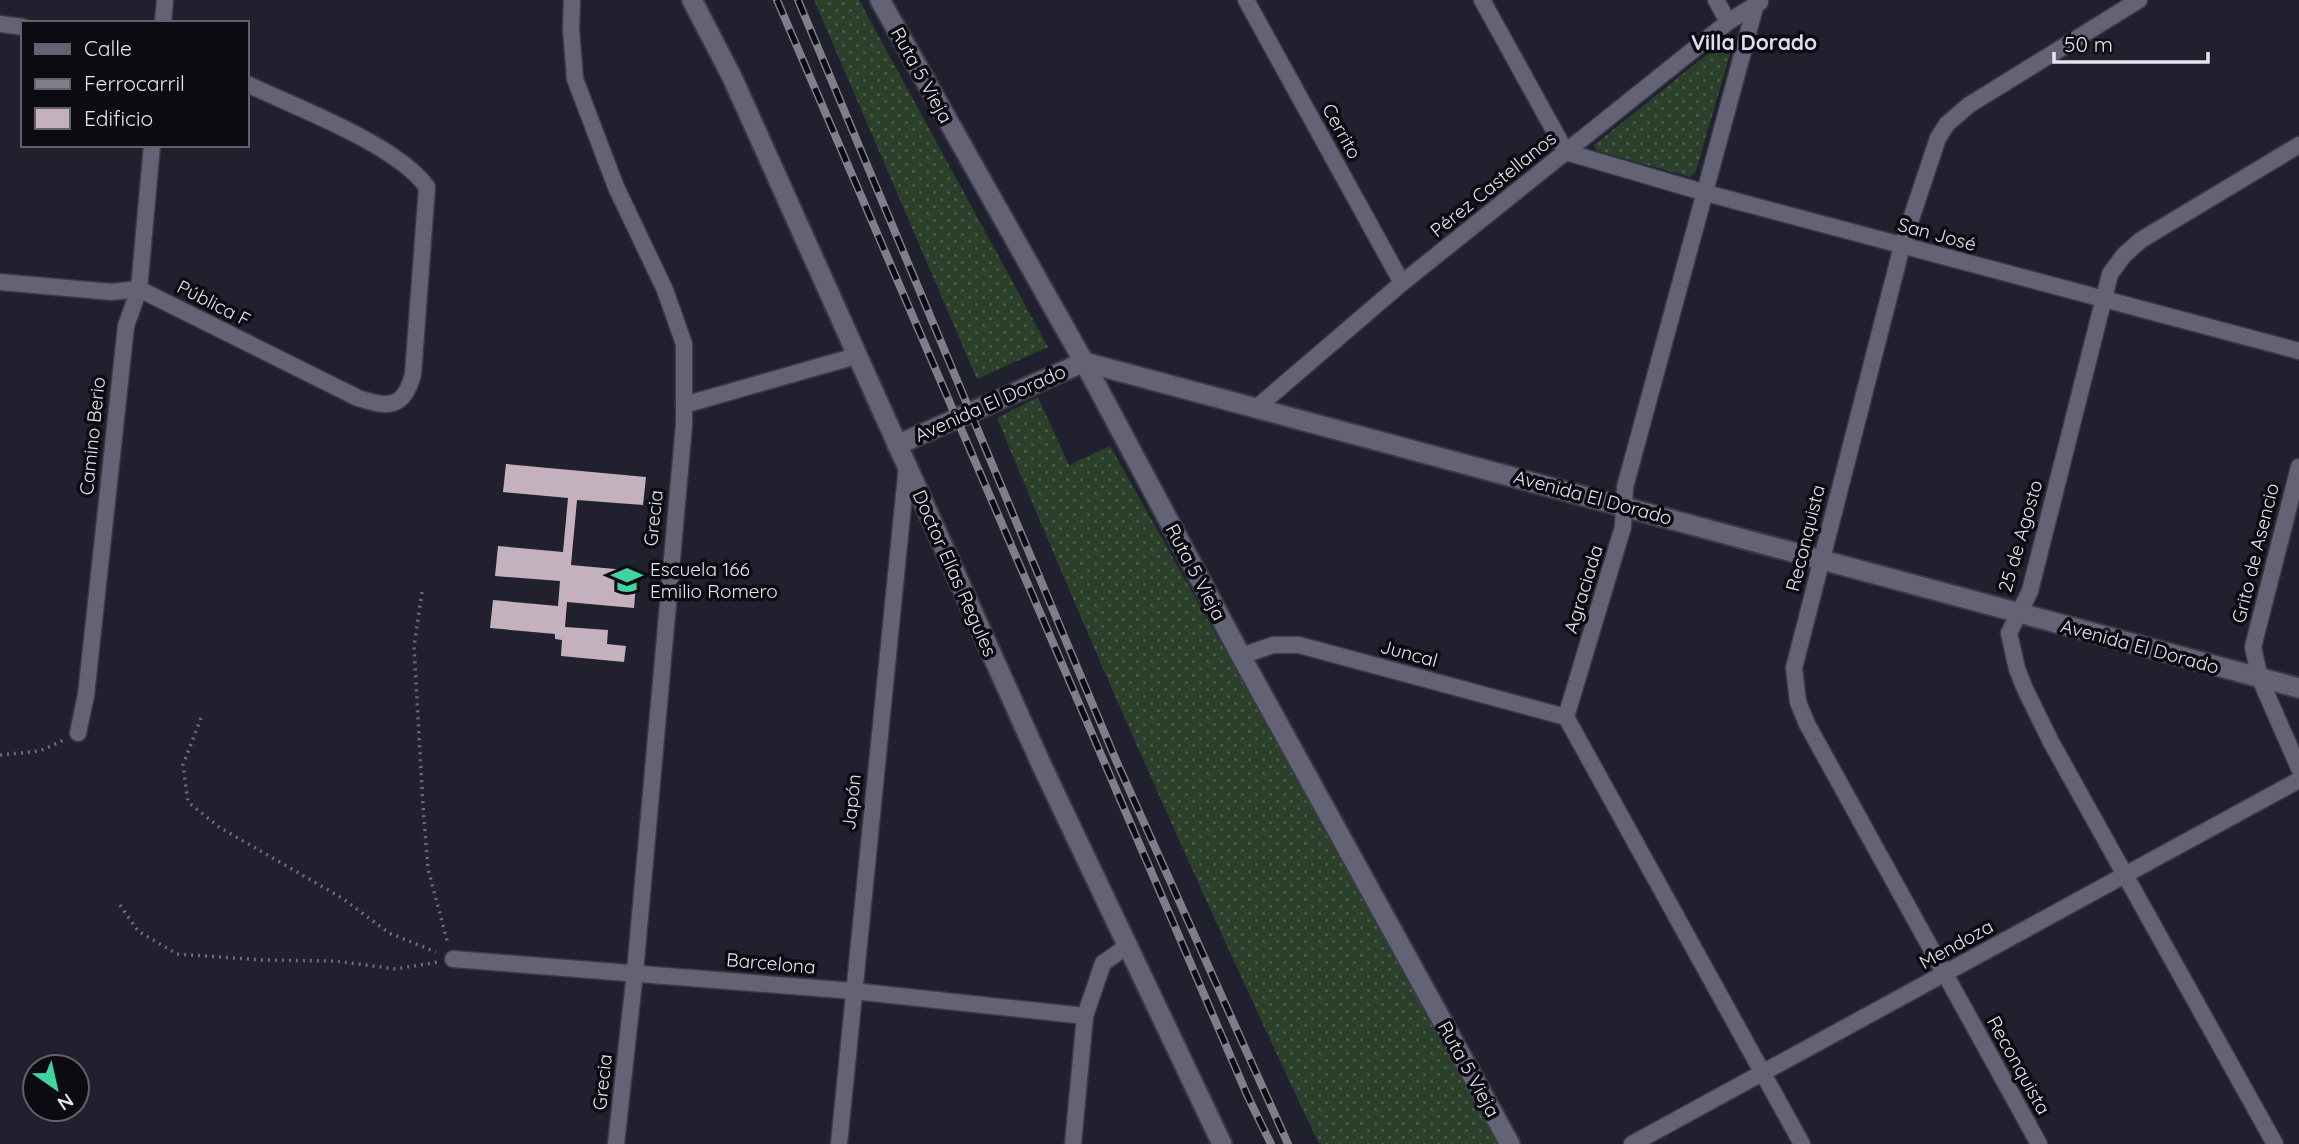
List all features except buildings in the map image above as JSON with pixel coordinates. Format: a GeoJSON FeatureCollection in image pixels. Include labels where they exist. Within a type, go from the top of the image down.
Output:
{"type":"FeatureCollection","features":[{"type":"Feature","properties":{"kind":"street"},"geometry":{"type":"LineString","coordinates":[[163,21],[165,0]]}},
{"type":"Feature","properties":{"kind":"street","name":"Grecia"},"geometry":{"type":"LineString","coordinates":[[572,0],[575,79],[616,187],[665,290],[684,344],[684,405],[635,972],[616,1144]]}},
{"type":"Feature","properties":{"kind":"street","name":"Doctor Elías Regules"},"geometry":{"type":"LineString","coordinates":[[692,0],[732,77],[1042,766],[1222,1144]]}},
{"type":"Feature","properties":{"kind":"street","name":"Ruta 5 Vieja"},"geometry":{"type":"LineString","coordinates":[[880,0],[1084,362],[1241,656],[1510,1144]]}},
{"type":"Feature","properties":{"kind":"street","name":"Cerrito"},"geometry":{"type":"LineString","coordinates":[[1246,0],[1402,283]]}},
{"type":"Feature","properties":{"kind":"street"},"geometry":{"type":"LineString","coordinates":[[1482,0],[1566,152]]}},
{"type":"Feature","properties":{"kind":"street"},"geometry":{"type":"LineString","coordinates":[[1716,0],[1728,22]]}},
{"type":"Feature","properties":{"kind":"street","name":"Reconquista"},"geometry":{"type":"LineString","coordinates":[[2039,1144],[1798,702],[1794,668],[1902,246],[1929,157],[1947,124],[1969,105],[2139,0]]}},
{"type":"Feature","properties":{"kind":"street","name":"Pérez Castellanos"},"geometry":{"type":"LineString","coordinates":[[1255,409],[1402,283],[1728,22],[1758,2]]}},
{"type":"Feature","properties":{"kind":"street","name":"Agraciada"},"geometry":{"type":"LineString","coordinates":[[1566,717],[1623,527],[1625,487],[1758,2]]}},
{"type":"Feature","properties":{"kind":"street"},"geometry":{"type":"LineString","coordinates":[[0,24],[21,27]]}},
{"type":"Feature","properties":{"kind":"street","name":"Pública F"},"geometry":{"type":"LineString","coordinates":[[139,289],[358,398],[381,405],[398,402],[409,390],[414,361],[427,187],[418,174],[393,155],[248,84]]}},
{"type":"Feature","properties":{"kind":"street","name":"25 de Agosto"},"geometry":{"type":"LineString","coordinates":[[2275,1144],[2051,742],[2017,669],[2009,633],[2030,591],[2110,274],[2124,255],[2141,240],[2299,145]]}},
{"type":"Feature","properties":{"kind":"street","name":"Camino Berio"},"geometry":{"type":"LineString","coordinates":[[78,733],[86,695],[126,326],[139,289],[152,147]]}},
{"type":"Feature","properties":{"kind":"street","name":"San José"},"geometry":{"type":"LineString","coordinates":[[1566,152],[1706,193],[2299,351]]}},
{"type":"Feature","properties":{"kind":"street"},"geometry":{"type":"LineString","coordinates":[[0,282],[111,292],[139,289]]}},
{"type":"Feature","properties":{"kind":"street"},"geometry":{"type":"LineString","coordinates":[[684,405],[856,356]]}},
{"type":"Feature","properties":{"kind":"street","name":"Avenida El Dorado"},"geometry":{"type":"LineString","coordinates":[[897,445],[1084,362],[2299,688]]}},
{"type":"Feature","properties":{"kind":"street","name":"Japón"},"geometry":{"type":"LineString","coordinates":[[839,1144],[907,465]]}},
{"type":"Feature","properties":{"kind":"street","name":"Grito de Asencio"},"geometry":{"type":"LineString","coordinates":[[2299,467],[2253,647],[2260,678],[2299,768]]}},
{"type":"Feature","properties":{"kind":"street","name":"Juncal"},"geometry":{"type":"LineString","coordinates":[[1241,656],[1273,645],[1299,645],[1566,717]]}},
{"type":"Feature","properties":{"kind":"street"},"geometry":{"type":"LineString","coordinates":[[1566,717],[1802,1144]]}},
{"type":"Feature","properties":{"kind":"street","name":"Mendoza"},"geometry":{"type":"LineString","coordinates":[[1632,1144],[2299,780]]}},
{"type":"Feature","properties":{"kind":"street"},"geometry":{"type":"LineString","coordinates":[[1073,1144],[1085,1016],[1102,963],[1129,945]]}},
{"type":"Feature","properties":{"kind":"street","name":"Barcelona"},"geometry":{"type":"LineString","coordinates":[[453,959],[853,991],[1085,1016]]}},
{"type":"Feature","properties":{"kind":"path"},"geometry":{"type":"LineString","coordinates":[[422,592],[414,646],[428,869],[453,959]]}},
{"type":"Feature","properties":{"kind":"path"},"geometry":{"type":"LineString","coordinates":[[201,718],[183,765],[188,802],[219,827],[342,898],[389,933],[453,959]]}},
{"type":"Feature","properties":{"kind":"path"},"geometry":{"type":"LineString","coordinates":[[0,755],[40,751],[78,733]]}},
{"type":"Feature","properties":{"kind":"path"},"geometry":{"type":"LineString","coordinates":[[120,905],[138,932],[177,954],[262,961],[335,961],[396,968],[453,959]]}},
{"type":"Feature","properties":{"kind":"green space"},"geometry":{"type":"Polygon","coordinates":[[[814,0],[859,0],[1048,347],[977,379],[814,0]]]}},
{"type":"Feature","properties":{"kind":"green space"},"geometry":{"type":"Polygon","coordinates":[[[1730,36],[1734,40],[1696,171],[1690,177],[1597,151],[1594,145],[1730,36]]]}},
{"type":"Feature","properties":{"kind":"green space"},"geometry":{"type":"Polygon","coordinates":[[[1038,397],[1069,465],[1110,446],[1503,1144],[1319,1144],[1154,783],[997,418],[1038,397]]]}},
{"type":"Feature","properties":{"kind":"railway"},"geometry":{"type":"LineString","coordinates":[[777,0],[1248,1097],[1271,1144]]}},
{"type":"Feature","properties":{"kind":"railway"},"geometry":{"type":"LineString","coordinates":[[798,0],[1115,758],[1288,1144]]}},
{"type":"Feature","properties":{"kind":"place","name":"Escuela 166 Emilio Romero"},"geometry":{"type":"Point","coordinates":[627,580]}},
{"type":"Feature","properties":{"kind":"district","name":"Villa Dorado"},"geometry":{"type":"Point","coordinates":[1754,42]}}]}
